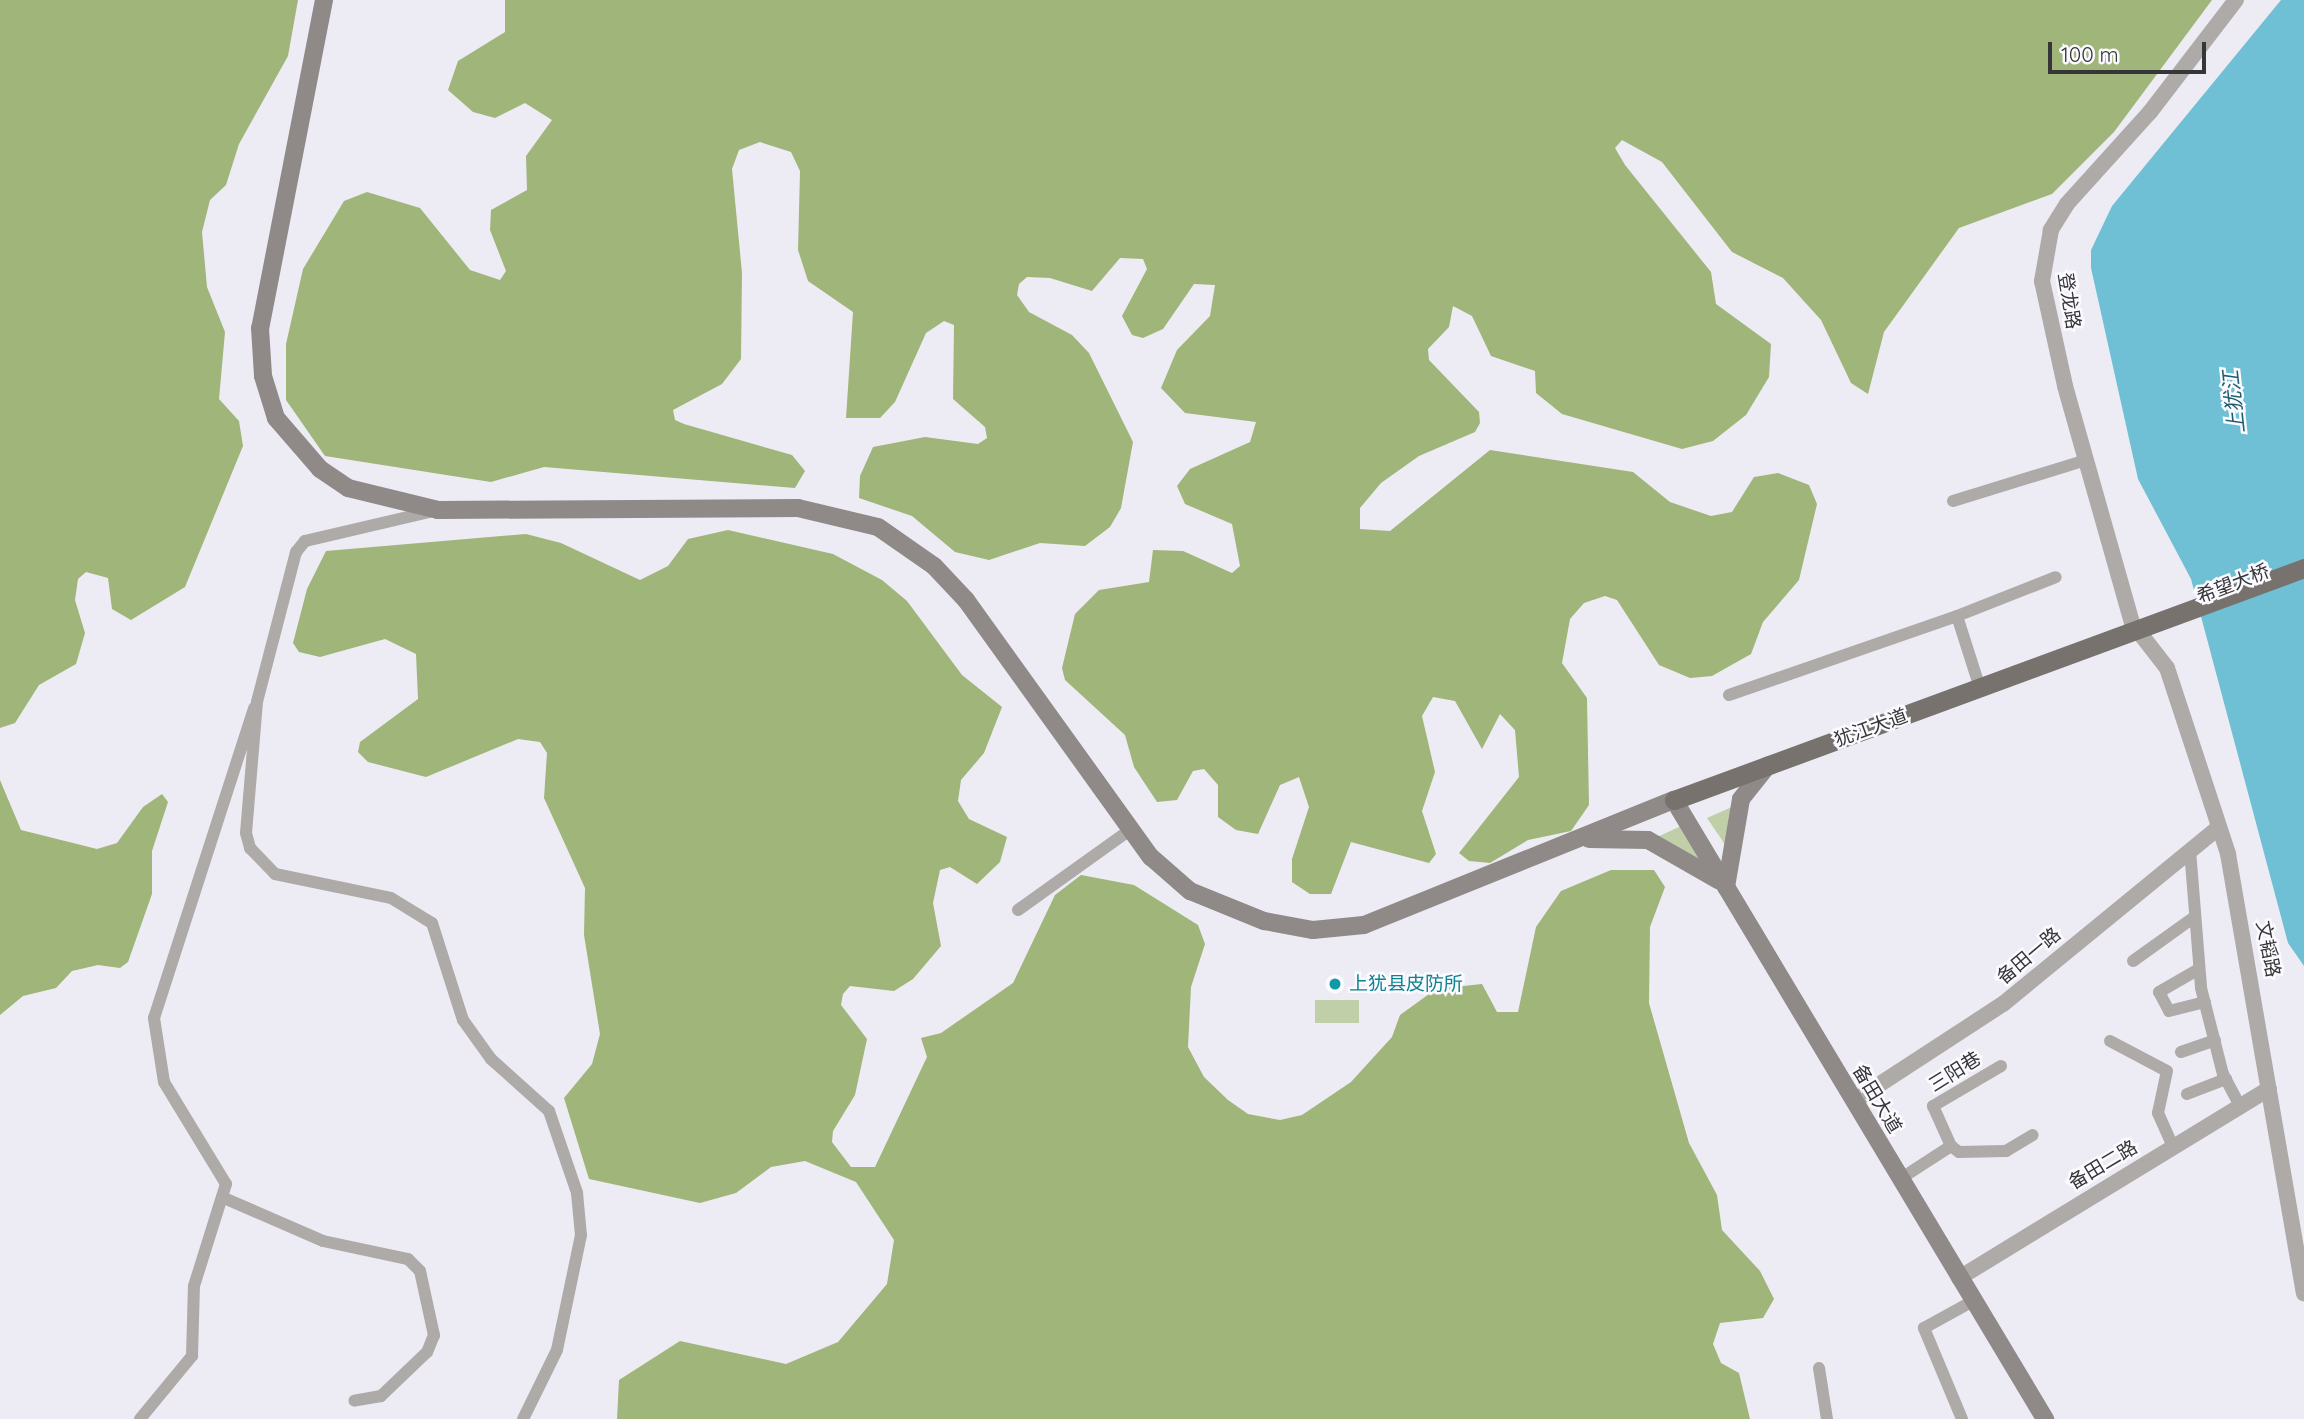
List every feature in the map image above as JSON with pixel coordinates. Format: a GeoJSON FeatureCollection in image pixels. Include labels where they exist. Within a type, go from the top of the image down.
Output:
{"type":"FeatureCollection","features":[{"type":"Feature","properties":{"kind":"main road"},"geometry":{"type":"LineString","coordinates":[[324,0],[265,288],[263,376],[276,418],[320,469],[348,488],[439,510],[798,508],[878,527],[934,566],[966,600],[1151,857],[1200,896],[1264,921],[1313,930],[1364,925],[1674,800]]}},
{"type":"Feature","properties":{"kind":"main road","name":"希望大桥"},"geometry":{"type":"LineString","coordinates":[[2164,616],[2304,557]]}},
{"type":"Feature","properties":{"kind":"main road","name":"希望大桥"},"geometry":{"type":"LineString","coordinates":[[2164,616],[2304,568]]}},
{"type":"Feature","properties":{"kind":"main road","name":"犹江大道"},"geometry":{"type":"LineString","coordinates":[[1674,800],[2068,656],[2164,616]]}},
{"type":"Feature","properties":{"kind":"main road"},"geometry":{"type":"LineString","coordinates":[[1575,840],[1647,840],[1671,848],[1726,887],[1741,799],[1768,765]]}},
{"type":"Feature","properties":{"kind":"main road","name":"备田大道"},"geometry":{"type":"LineString","coordinates":[[1674,800],[2045,1419]]}},
{"type":"Feature","properties":{"kind":"street","name":"登龙路"},"geometry":{"type":"LineString","coordinates":[[2134,627],[2085,460],[2042,281],[2051,230],[2236,0]]}},
{"type":"Feature","properties":{"kind":"street"},"geometry":{"type":"LineString","coordinates":[[1953,501],[2085,460]]}},
{"type":"Feature","properties":{"kind":"street"},"geometry":{"type":"LineString","coordinates":[[140,1419],[192,1356],[194,1286],[224,1198],[223,1173],[164,1082],[154,1018],[257,702],[288,571],[305,541],[439,510]]}},
{"type":"Feature","properties":{"kind":"street"},"geometry":{"type":"LineString","coordinates":[[1728,695],[1957,616],[2056,577]]}},
{"type":"Feature","properties":{"kind":"street"},"geometry":{"type":"LineString","coordinates":[[1957,616],[1980,688]]}},
{"type":"Feature","properties":{"kind":"street","name":"文韬路"},"geometry":{"type":"LineString","coordinates":[[2134,627],[2167,668],[2219,827],[2269,1089],[2304,1293]]}},
{"type":"Feature","properties":{"kind":"street"},"geometry":{"type":"LineString","coordinates":[[257,702],[246,805],[250,848],[275,874],[294,882],[365,891],[432,923],[463,1020],[491,1059],[549,1111],[577,1193],[581,1235],[557,1350],[523,1419]]}},
{"type":"Feature","properties":{"kind":"street","name":"备田一路"},"geometry":{"type":"LineString","coordinates":[[1854,1101],[2003,1004],[2219,827]]}},
{"type":"Feature","properties":{"kind":"street"},"geometry":{"type":"LineString","coordinates":[[1018,910],[1131,829]]}},
{"type":"Feature","properties":{"kind":"street"},"geometry":{"type":"LineString","coordinates":[[2190,850],[2193,918],[2205,1002],[2226,1079],[2240,1106]]}},
{"type":"Feature","properties":{"kind":"street"},"geometry":{"type":"LineString","coordinates":[[2133,961],[2193,918]]}},
{"type":"Feature","properties":{"kind":"street"},"geometry":{"type":"LineString","coordinates":[[2199,969],[2159,992],[2169,1012],[2205,1002]]}},
{"type":"Feature","properties":{"kind":"street"},"geometry":{"type":"LineString","coordinates":[[2181,1052],[2215,1040]]}},
{"type":"Feature","properties":{"kind":"street"},"geometry":{"type":"LineString","coordinates":[[2110,1041],[2166,1071],[2158,1113],[2173,1147]]}},
{"type":"Feature","properties":{"kind":"street","name":"三阳巷"},"geometry":{"type":"LineString","coordinates":[[1951,1146],[1933,1105],[2001,1066]]}},
{"type":"Feature","properties":{"kind":"street"},"geometry":{"type":"LineString","coordinates":[[2186,1094],[2226,1079]]}},
{"type":"Feature","properties":{"kind":"street","name":"备田二路"},"geometry":{"type":"LineString","coordinates":[[1959,1278],[2269,1089]]}},
{"type":"Feature","properties":{"kind":"street"},"geometry":{"type":"LineString","coordinates":[[1900,1179],[1951,1146],[1959,1152],[2006,1151],[2034,1135]]}},
{"type":"Feature","properties":{"kind":"street"},"geometry":{"type":"LineString","coordinates":[[224,1198],[323,1241],[408,1259],[420,1271],[434,1335],[426,1352],[381,1396],[354,1401]]}},
{"type":"Feature","properties":{"kind":"street"},"geometry":{"type":"LineString","coordinates":[[1962,1419],[1924,1328],[1973,1301]]}},
{"type":"Feature","properties":{"kind":"street"},"geometry":{"type":"LineString","coordinates":[[1819,1368],[1827,1419]]}},
{"type":"Feature","properties":{"kind":"green space"},"geometry":{"type":"Polygon","coordinates":[[[0,0],[298,0],[288,56],[239,144],[226,185],[210,200],[202,232],[207,287],[225,332],[219,399],[239,421],[243,446],[185,587],[131,620],[112,609],[108,578],[86,572],[78,579],[75,600],[85,633],[76,664],[39,685],[15,723],[0,728],[0,0]]]}},
{"type":"Feature","properties":{"kind":"green space"},"geometry":{"type":"Polygon","coordinates":[[[505,0],[2212,0],[2114,132],[2052,194],[1959,228],[1884,332],[1868,394],[1851,383],[1821,320],[1783,278],[1732,252],[1662,162],[1622,140],[1615,148],[1625,165],[1711,272],[1716,304],[1771,344],[1769,377],[1746,415],[1713,441],[1682,449],[1562,414],[1536,393],[1535,371],[1491,356],[1472,316],[1453,306],[1449,327],[1428,349],[1429,360],[1479,412],[1480,423],[1475,432],[1419,456],[1381,483],[1360,508],[1360,529],[1390,531],[1490,450],[1633,472],[1670,502],[1711,516],[1732,512],[1754,477],[1778,473],[1809,485],[1817,504],[1799,580],[1763,622],[1751,654],[1712,676],[1690,678],[1659,665],[1617,600],[1605,596],[1584,603],[1570,619],[1562,663],[1587,698],[1589,805],[1571,831],[1528,840],[1490,863],[1469,861],[1459,853],[1519,777],[1515,730],[1500,714],[1482,749],[1455,701],[1433,697],[1422,716],[1435,772],[1422,811],[1436,854],[1429,863],[1351,842],[1331,894],[1310,894],[1292,882],[1292,859],[1309,807],[1299,777],[1280,785],[1258,834],[1236,830],[1218,817],[1218,785],[1204,769],[1193,771],[1177,800],[1157,802],[1134,767],[1125,735],[1065,680],[1062,668],[1075,614],[1099,590],[1149,582],[1153,550],[1183,551],[1232,573],[1240,566],[1232,524],[1185,504],[1177,486],[1190,469],[1250,442],[1256,422],[1185,413],[1161,388],[1177,350],[1210,316],[1215,285],[1194,284],[1163,329],[1143,338],[1132,335],[1122,316],[1147,269],[1143,259],[1120,258],[1092,291],[1050,278],[1027,277],[1019,284],[1017,295],[1029,312],[1072,335],[1089,353],[1133,442],[1121,508],[1110,527],[1085,546],[1040,543],[989,560],[955,552],[912,516],[859,498],[860,476],[873,447],[925,437],[978,444],[987,438],[985,427],[953,399],[954,325],[944,321],[926,333],[895,402],[880,418],[846,418],[853,312],[808,281],[798,250],[800,171],[791,152],[760,142],[739,150],[732,169],[742,273],[741,359],[722,384],[673,410],[675,420],[684,424],[792,455],[805,471],[795,488],[544,467],[491,482],[325,456],[286,400],[286,344],[303,269],[344,201],[367,192],[420,208],[470,270],[500,280],[506,271],[490,230],[491,210],[527,190],[526,156],[552,120],[525,103],[495,118],[473,112],[448,90],[458,61],[505,32],[505,0]]]}},
{"type":"Feature","properties":{"kind":"green space"},"geometry":{"type":"Polygon","coordinates":[[[728,530],[833,554],[882,580],[907,601],[962,675],[1002,707],[984,753],[961,780],[958,801],[969,819],[1007,837],[1000,862],[977,884],[950,867],[940,870],[933,903],[941,946],[913,979],[894,991],[850,986],[843,994],[841,1005],[867,1039],[855,1095],[833,1131],[832,1142],[851,1167],[875,1167],[927,1057],[921,1038],[941,1033],[1013,983],[1055,895],[1081,875],[1134,885],[1198,925],[1205,944],[1191,987],[1188,1047],[1204,1077],[1228,1100],[1248,1114],[1280,1120],[1302,1115],[1351,1082],[1392,1037],[1400,1015],[1436,989],[1482,984],[1497,1012],[1518,1012],[1536,927],[1561,891],[1611,870],[1654,870],[1665,887],[1650,927],[1649,1003],[1689,1143],[1717,1195],[1722,1230],[1760,1271],[1774,1299],[1763,1318],[1720,1323],[1713,1344],[1721,1363],[1739,1373],[1750,1419],[617,1419],[619,1380],[680,1341],[786,1364],[838,1342],[887,1284],[894,1240],[856,1182],[805,1161],[771,1167],[736,1193],[700,1203],[589,1179],[564,1098],[592,1064],[600,1034],[584,935],[585,888],[544,798],[547,753],[540,742],[518,739],[426,777],[368,762],[358,752],[360,742],[418,699],[416,654],[385,639],[320,657],[299,652],[293,643],[307,589],[326,551],[526,534],[561,543],[640,580],[668,566],[688,539],[728,530]]]}},
{"type":"Feature","properties":{"kind":"green space"},"geometry":{"type":"Polygon","coordinates":[[[0,780],[21,830],[97,849],[117,843],[143,807],[162,794],[168,802],[152,851],[152,894],[128,962],[120,968],[98,965],[72,971],[56,988],[23,996],[0,1015],[0,780]]]}},
{"type":"Feature","properties":{"kind":"green space"},"geometry":{"type":"Polygon","coordinates":[[[1734,806],[1726,846],[1707,818],[1734,806]]]}},
{"type":"Feature","properties":{"kind":"green space"},"geometry":{"type":"Polygon","coordinates":[[[1681,826],[1699,859],[1653,839],[1681,826]]]}},
{"type":"Feature","properties":{"kind":"green space"},"geometry":{"type":"Polygon","coordinates":[[[1315,1000],[1359,1000],[1359,1023],[1315,1023],[1315,1000]]]}},
{"type":"Feature","properties":{"kind":"water","name":"上犹江"},"geometry":{"type":"Polygon","coordinates":[[[2281,0],[2304,0],[2304,966],[2288,943],[2191,579],[2138,479],[2091,268],[2091,250],[2112,206],[2281,0]]]}},
{"type":"Feature","properties":{"kind":"place","name":"上犹县皮防所"},"geometry":{"type":"Point","coordinates":[1335,984]}}]}
